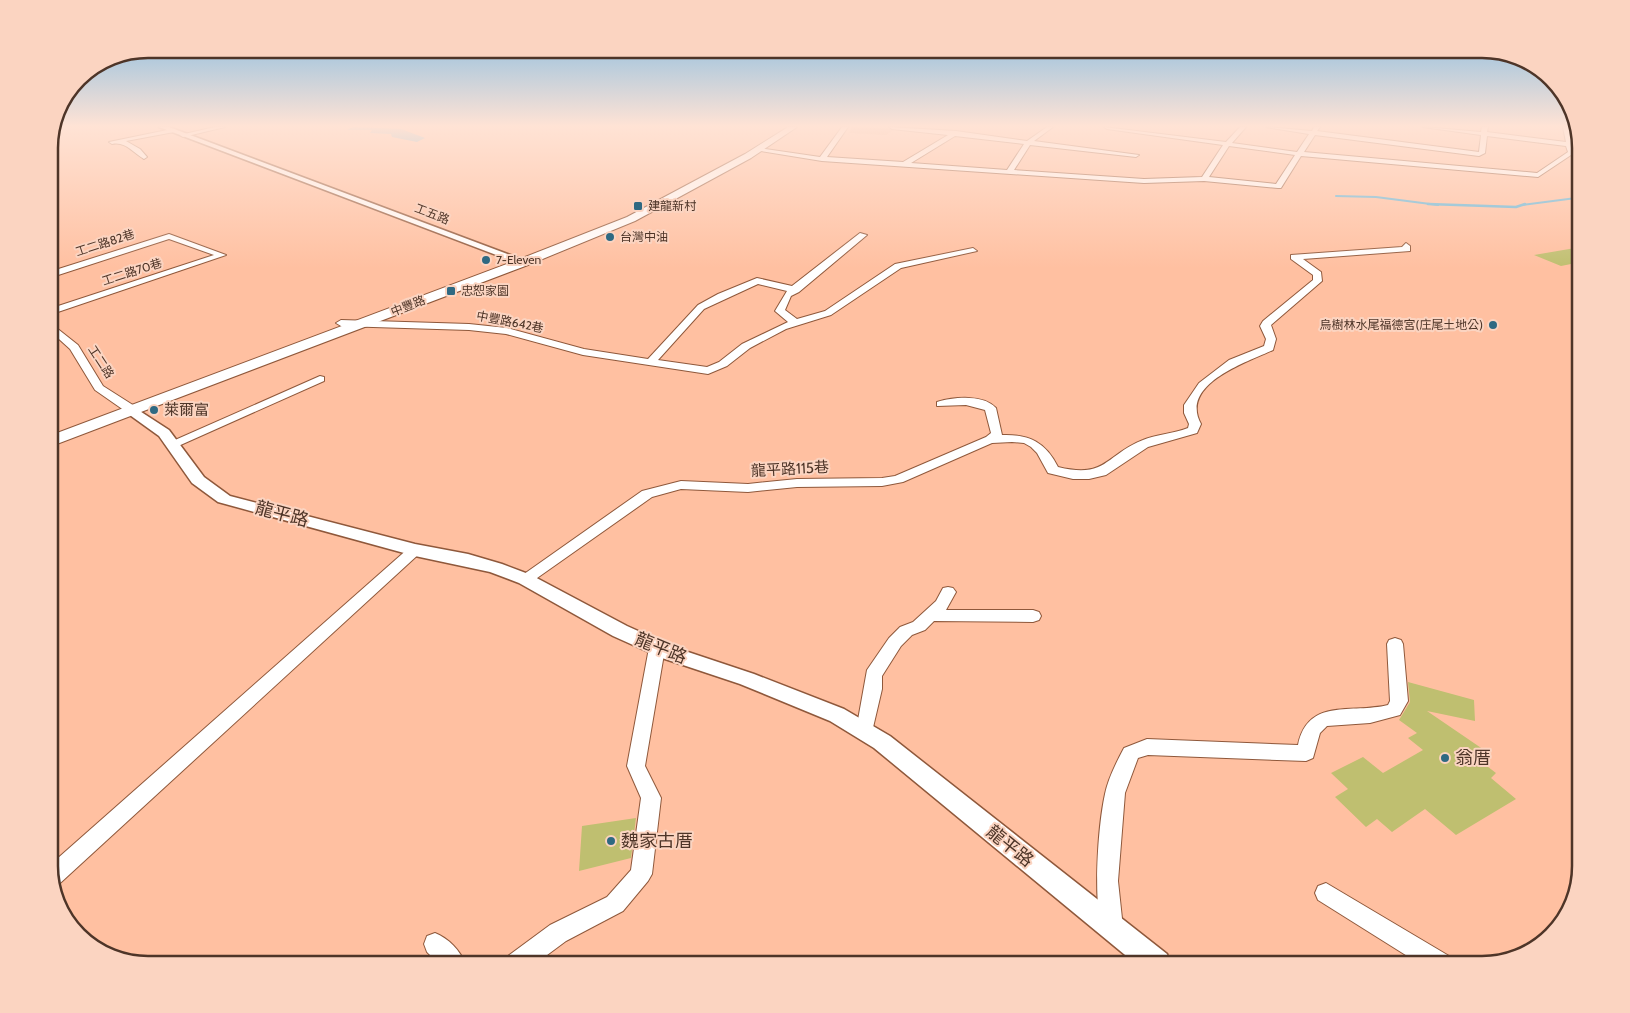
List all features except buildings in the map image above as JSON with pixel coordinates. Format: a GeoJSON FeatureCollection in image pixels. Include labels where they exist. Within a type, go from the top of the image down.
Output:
{"type":"FeatureCollection","features":[{"type":"Feature","properties":{"kind":"main road","name":"中豐路"},"geometry":{"type":"LineString","coordinates":[[58,431],[129,408],[366,322],[607,225],[631,219],[710,174]]}},
{"type":"Feature","properties":{"kind":"main road","name":"中豐路"},"geometry":{"type":"LineString","coordinates":[[58,438],[341,323],[519,260]]}},
{"type":"Feature","properties":{"kind":"street","name":"工五路"},"geometry":{"type":"LineString","coordinates":[[289,174],[519,260]]}},
{"type":"Feature","properties":{"kind":"street"},"geometry":{"type":"LineString","coordinates":[[1051,174],[1149,182],[1204,179],[1278,186],[1286,174]]}},
{"type":"Feature","properties":{"kind":"street"},"geometry":{"type":"LineString","coordinates":[[1204,179],[1207,174]]}},
{"type":"Feature","properties":{"kind":"street"},"geometry":{"type":"LineString","coordinates":[[795,322],[780,311],[787,295],[796,290],[863,235]]}},
{"type":"Feature","properties":{"kind":"street","name":"工二路70巷"},"geometry":{"type":"LineString","coordinates":[[58,309],[222,255],[169,236]]}},
{"type":"Feature","properties":{"kind":"street","name":"工二路82巷"},"geometry":{"type":"LineString","coordinates":[[58,272],[169,236]]}},
{"type":"Feature","properties":{"kind":"street","name":"龍平路115巷"},"geometry":{"type":"LineString","coordinates":[[524,579],[647,494],[681,484],[748,488],[797,483],[882,482],[898,479],[990,440],[1019,437],[1037,445],[1046,454],[1053,470],[1066,475],[1089,476],[1104,472],[1140,447],[1159,438],[1179,436],[1193,430],[1195,424],[1190,414],[1190,403],[1218,371],[1234,362],[1269,348],[1271,339],[1265,326],[1267,322],[1317,282],[1318,274],[1294,257],[1407,249],[1406,246]]}},
{"type":"Feature","properties":{"kind":"street"},"geometry":{"type":"LineString","coordinates":[[583,352],[708,371],[723,364],[746,346],[795,322],[828,313],[898,266],[973,251]]}},
{"type":"Feature","properties":{"kind":"street"},"geometry":{"type":"LineString","coordinates":[[650,363],[701,308],[721,296],[757,281],[796,290]]}},
{"type":"Feature","properties":{"kind":"street","name":"中豐路642巷"},"geometry":{"type":"LineString","coordinates":[[341,323],[366,322],[402,326],[469,327],[499,330],[583,352]]}},
{"type":"Feature","properties":{"kind":"street","name":"工二路"},"geometry":{"type":"LineString","coordinates":[[58,333],[74,347],[99,388],[129,408]]}},
{"type":"Feature","properties":{"kind":"street"},"geometry":{"type":"LineString","coordinates":[[172,444],[320,379]]}},
{"type":"Feature","properties":{"kind":"street"},"geometry":{"type":"LineString","coordinates":[[941,404],[964,401],[980,403],[990,408],[997,434],[990,440]]}},
{"type":"Feature","properties":{"kind":"street","name":"龍平路"},"geometry":{"type":"LineString","coordinates":[[129,408],[164,433],[198,480],[224,498],[415,550],[468,560],[524,579],[620,631],[656,648],[837,715],[865,732],[911,765],[1147,956]]}},
{"type":"Feature","properties":{"kind":"street"},"geometry":{"type":"LineString","coordinates":[[58,872],[415,550]]}},
{"type":"Feature","properties":{"kind":"street"},"geometry":{"type":"LineString","coordinates":[[865,732],[874,689],[873,675],[894,642],[906,631],[919,626],[942,604],[948,592]]}},
{"type":"Feature","properties":{"kind":"street"},"geometry":{"type":"LineString","coordinates":[[930,615],[1033,616]]}},
{"type":"Feature","properties":{"kind":"street"},"geometry":{"type":"LineString","coordinates":[[1112,928],[1107,881],[1116,793],[1131,753],[1147,747],[1306,753],[1308,738],[1319,721],[1335,715],[1379,715],[1394,710],[1399,701],[1395,644]]}},
{"type":"Feature","properties":{"kind":"street"},"geometry":{"type":"LineString","coordinates":[[527,956],[558,933],[585,922],[614,904],[641,874],[651,798],[636,766],[656,648]]}},
{"type":"Feature","properties":{"kind":"street"},"geometry":{"type":"LineString","coordinates":[[1326,894],[1428,956]]}},
{"type":"Feature","properties":{"kind":"street"},"geometry":{"type":"LineString","coordinates":[[435,944],[446,956]]}},
{"type":"Feature","properties":{"kind":"waterway"},"geometry":{"type":"LineString","coordinates":[[1336,196],[1376,197],[1431,204]]}},
{"type":"Feature","properties":{"kind":"waterway"},"geometry":{"type":"LineString","coordinates":[[1522,205],[1572,199]]}},
{"type":"Feature","properties":{"kind":"waterway"},"geometry":{"type":"LineString","coordinates":[[1431,204],[1516,207],[1522,205]]}},
{"type":"Feature","properties":{"kind":"waterway"},"geometry":{"type":"LineString","coordinates":[[1431,204],[1438,205]]}},
{"type":"Feature","properties":{"kind":"place","name":"建龍新村"},"geometry":{"type":"Point","coordinates":[638,206]}},
{"type":"Feature","properties":{"kind":"place","name":"台灣中油"},"geometry":{"type":"Point","coordinates":[610,237]}},
{"type":"Feature","properties":{"kind":"place","name":"7-Eleven"},"geometry":{"type":"Point","coordinates":[486,260]}},
{"type":"Feature","properties":{"kind":"place","name":"忠恕家園"},"geometry":{"type":"Point","coordinates":[451,291]}},
{"type":"Feature","properties":{"kind":"place","name":"烏樹林水尾福德宮(庄尾土地公)"},"geometry":{"type":"Point","coordinates":[1493,325]}},
{"type":"Feature","properties":{"kind":"place","name":"萊爾富"},"geometry":{"type":"Point","coordinates":[154,410]}},
{"type":"Feature","properties":{"kind":"place","name":"翁厝"},"geometry":{"type":"Point","coordinates":[1445,758]}},
{"type":"Feature","properties":{"kind":"place","name":"魏家古厝"},"geometry":{"type":"Point","coordinates":[611,841]}}]}
